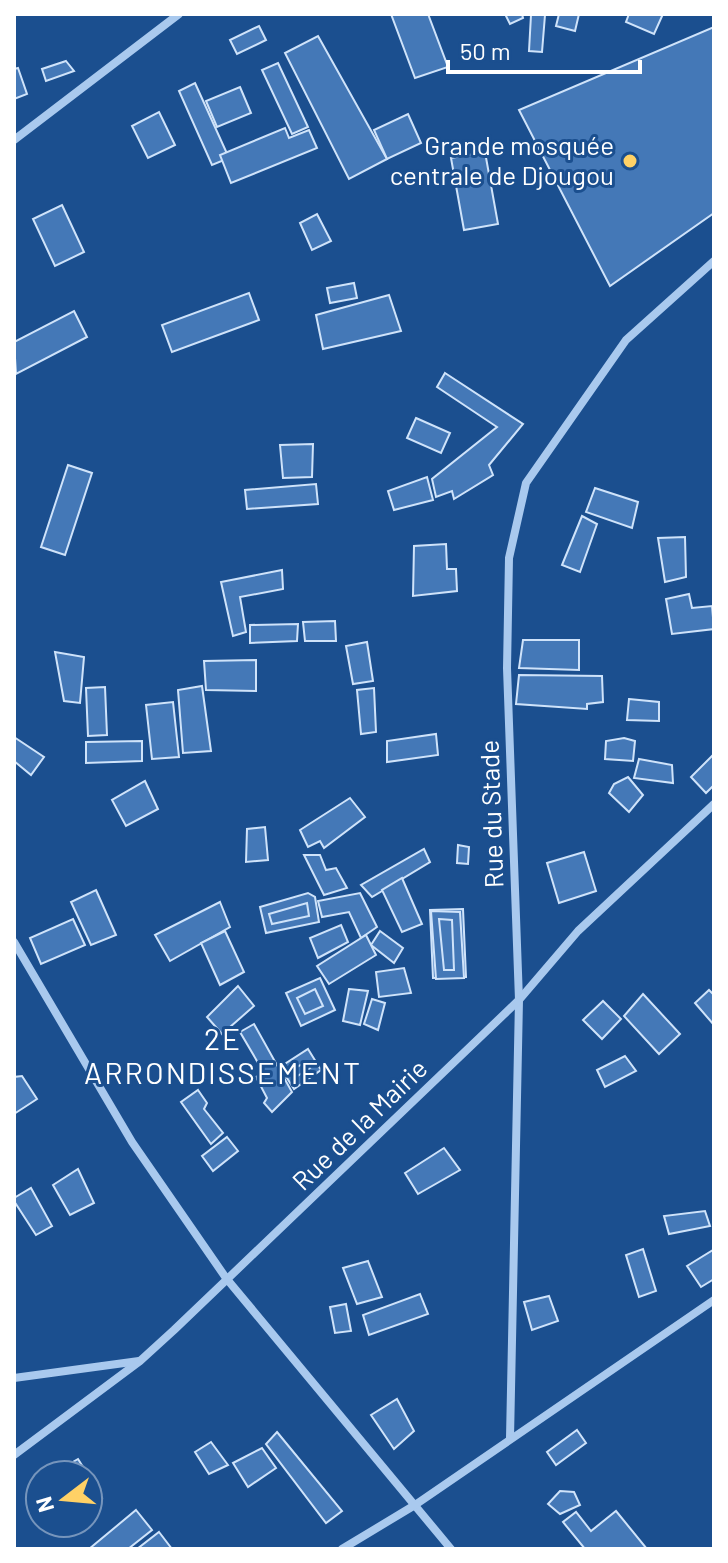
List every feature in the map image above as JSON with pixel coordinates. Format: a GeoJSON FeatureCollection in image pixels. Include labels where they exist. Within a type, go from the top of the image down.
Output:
{"type":"FeatureCollection","features":[{"type":"Feature","properties":{"kind":"street"},"geometry":{"type":"LineString","coordinates":[[14,140],[179,14]]}},
{"type":"Feature","properties":{"kind":"street","name":"Rue du Stade"},"geometry":{"type":"LineString","coordinates":[[510,1438],[519,1000],[507,652],[509,558],[526,483],[626,340],[714,261]]}},
{"type":"Feature","properties":{"kind":"street","name":"Rue de la Mairie"},"geometry":{"type":"LineString","coordinates":[[14,1455],[140,1361],[519,1000],[578,931],[714,804]]}},
{"type":"Feature","properties":{"kind":"street"},"geometry":{"type":"LineString","coordinates":[[14,942],[132,1142],[226,1278],[451,1549]]}},
{"type":"Feature","properties":{"kind":"street"},"geometry":{"type":"LineString","coordinates":[[342,1549],[415,1505],[714,1300]]}},
{"type":"Feature","properties":{"kind":"street"},"geometry":{"type":"LineString","coordinates":[[14,1378],[140,1361]]}},
{"type":"Feature","properties":{"kind":"building"},"geometry":{"type":"Polygon","coordinates":[[[391,14],[428,14],[448,67],[415,78],[391,14]]]}},
{"type":"Feature","properties":{"kind":"building"},"geometry":{"type":"Polygon","coordinates":[[[505,14],[522,14],[523,18],[510,24],[505,14]]]}},
{"type":"Feature","properties":{"kind":"building"},"geometry":{"type":"Polygon","coordinates":[[[559,14],[579,14],[575,31],[556,26],[559,14]]]}},
{"type":"Feature","properties":{"kind":"building"},"geometry":{"type":"Polygon","coordinates":[[[629,14],[663,14],[654,34],[626,22],[629,14]]]}},
{"type":"Feature","properties":{"kind":"building"},"geometry":{"type":"Polygon","coordinates":[[[531,15],[545,15],[542,52],[529,51],[531,15]]]}},
{"type":"Feature","properties":{"kind":"building"},"geometry":{"type":"Polygon","coordinates":[[[259,26],[266,40],[237,54],[230,40],[259,26]]]}},
{"type":"Feature","properties":{"kind":"building","name":"Grande mosquée centrale de Djougou"},"geometry":{"type":"Polygon","coordinates":[[[714,27],[714,213],[610,286],[519,110],[714,27]]]}},
{"type":"Feature","properties":{"kind":"building"},"geometry":{"type":"Polygon","coordinates":[[[318,36],[387,159],[349,179],[285,53],[318,36]]]}},
{"type":"Feature","properties":{"kind":"building"},"geometry":{"type":"Polygon","coordinates":[[[66,61],[74,71],[46,81],[42,69],[66,61]]]}},
{"type":"Feature","properties":{"kind":"building"},"geometry":{"type":"Polygon","coordinates":[[[278,63],[308,127],[292,134],[262,70],[278,63]]]}},
{"type":"Feature","properties":{"kind":"building"},"geometry":{"type":"Polygon","coordinates":[[[18,68],[27,94],[14,99],[14,69],[18,68]]]}},
{"type":"Feature","properties":{"kind":"building"},"geometry":{"type":"Polygon","coordinates":[[[195,83],[229,158],[212,165],[179,91],[195,83]]]}},
{"type":"Feature","properties":{"kind":"building"},"geometry":{"type":"Polygon","coordinates":[[[240,87],[251,113],[217,127],[206,101],[240,87]]]}},
{"type":"Feature","properties":{"kind":"building"},"geometry":{"type":"Polygon","coordinates":[[[159,112],[175,145],[148,158],[132,126],[159,112]]]}},
{"type":"Feature","properties":{"kind":"building"},"geometry":{"type":"Polygon","coordinates":[[[408,114],[421,143],[387,159],[374,130],[408,114]]]}},
{"type":"Feature","properties":{"kind":"building"},"geometry":{"type":"Polygon","coordinates":[[[285,128],[289,138],[309,130],[317,148],[231,183],[220,155],[285,128]]]}},
{"type":"Feature","properties":{"kind":"building"},"geometry":{"type":"Polygon","coordinates":[[[485,152],[498,224],[464,230],[451,158],[485,152]]]}},
{"type":"Feature","properties":{"kind":"building"},"geometry":{"type":"Polygon","coordinates":[[[62,205],[84,252],[55,266],[33,219],[62,205]]]}},
{"type":"Feature","properties":{"kind":"building"},"geometry":{"type":"Polygon","coordinates":[[[317,214],[331,241],[312,250],[300,223],[317,214]]]}},
{"type":"Feature","properties":{"kind":"building"},"geometry":{"type":"Polygon","coordinates":[[[354,283],[357,298],[330,303],[327,288],[354,283]]]}},
{"type":"Feature","properties":{"kind":"building"},"geometry":{"type":"Polygon","coordinates":[[[249,293],[259,320],[172,352],[162,325],[249,293]]]}},
{"type":"Feature","properties":{"kind":"building"},"geometry":{"type":"Polygon","coordinates":[[[389,295],[401,331],[323,349],[316,315],[389,295]]]}},
{"type":"Feature","properties":{"kind":"building"},"geometry":{"type":"Polygon","coordinates":[[[74,311],[87,337],[16,374],[14,342],[74,311]]]}},
{"type":"Feature","properties":{"kind":"building"},"geometry":{"type":"Polygon","coordinates":[[[445,373],[523,424],[489,465],[493,475],[454,499],[452,491],[436,497],[432,479],[497,427],[437,387],[445,373]]]}},
{"type":"Feature","properties":{"kind":"building"},"geometry":{"type":"Polygon","coordinates":[[[416,418],[450,433],[441,453],[407,438],[416,418]]]}},
{"type":"Feature","properties":{"kind":"building"},"geometry":{"type":"Polygon","coordinates":[[[313,444],[312,477],[283,478],[280,445],[313,444]]]}},
{"type":"Feature","properties":{"kind":"building"},"geometry":{"type":"Polygon","coordinates":[[[68,465],[92,473],[65,555],[41,547],[68,465]]]}},
{"type":"Feature","properties":{"kind":"building"},"geometry":{"type":"Polygon","coordinates":[[[427,477],[433,500],[394,510],[388,491],[427,477]]]}},
{"type":"Feature","properties":{"kind":"building"},"geometry":{"type":"Polygon","coordinates":[[[316,484],[318,504],[247,509],[245,490],[316,484]]]}},
{"type":"Feature","properties":{"kind":"building"},"geometry":{"type":"Polygon","coordinates":[[[595,488],[638,502],[632,528],[586,512],[595,488]]]}},
{"type":"Feature","properties":{"kind":"building"},"geometry":{"type":"Polygon","coordinates":[[[582,516],[597,524],[580,572],[562,565],[582,516]]]}},
{"type":"Feature","properties":{"kind":"building"},"geometry":{"type":"Polygon","coordinates":[[[685,537],[686,577],[665,582],[658,538],[685,537]]]}},
{"type":"Feature","properties":{"kind":"building"},"geometry":{"type":"Polygon","coordinates":[[[446,544],[447,569],[456,569],[457,591],[413,596],[414,546],[446,544]]]}},
{"type":"Feature","properties":{"kind":"building"},"geometry":{"type":"Polygon","coordinates":[[[282,570],[283,589],[240,597],[246,632],[233,636],[221,582],[282,570]]]}},
{"type":"Feature","properties":{"kind":"building"},"geometry":{"type":"Polygon","coordinates":[[[689,594],[692,608],[712,606],[714,629],[672,634],[666,599],[689,594]]]}},
{"type":"Feature","properties":{"kind":"building"},"geometry":{"type":"Polygon","coordinates":[[[335,621],[336,641],[305,641],[303,622],[335,621]]]}},
{"type":"Feature","properties":{"kind":"building"},"geometry":{"type":"Polygon","coordinates":[[[298,624],[297,641],[250,643],[250,625],[298,624]]]}},
{"type":"Feature","properties":{"kind":"building"},"geometry":{"type":"Polygon","coordinates":[[[523,640],[579,640],[579,670],[519,668],[523,640]]]}},
{"type":"Feature","properties":{"kind":"building"},"geometry":{"type":"Polygon","coordinates":[[[367,642],[373,681],[353,684],[346,646],[367,642]]]}},
{"type":"Feature","properties":{"kind":"building"},"geometry":{"type":"Polygon","coordinates":[[[55,652],[84,657],[80,703],[64,701],[55,652]]]}},
{"type":"Feature","properties":{"kind":"building"},"geometry":{"type":"Polygon","coordinates":[[[256,660],[256,691],[206,690],[204,661],[256,660]]]}},
{"type":"Feature","properties":{"kind":"building"},"geometry":{"type":"Polygon","coordinates":[[[519,675],[602,676],[603,702],[587,704],[587,709],[516,704],[519,675]]]}},
{"type":"Feature","properties":{"kind":"building"},"geometry":{"type":"Polygon","coordinates":[[[202,686],[211,751],[183,753],[178,690],[202,686]]]}},
{"type":"Feature","properties":{"kind":"building"},"geometry":{"type":"Polygon","coordinates":[[[105,687],[107,735],[88,736],[86,688],[105,687]]]}},
{"type":"Feature","properties":{"kind":"building"},"geometry":{"type":"Polygon","coordinates":[[[374,688],[376,732],[361,734],[357,690],[374,688]]]}},
{"type":"Feature","properties":{"kind":"building"},"geometry":{"type":"Polygon","coordinates":[[[629,699],[659,702],[659,721],[627,720],[629,699]]]}},
{"type":"Feature","properties":{"kind":"building"},"geometry":{"type":"Polygon","coordinates":[[[173,702],[179,757],[152,759],[146,705],[173,702]]]}},
{"type":"Feature","properties":{"kind":"building"},"geometry":{"type":"Polygon","coordinates":[[[436,734],[438,755],[387,762],[387,741],[436,734]]]}},
{"type":"Feature","properties":{"kind":"building"},"geometry":{"type":"Polygon","coordinates":[[[14,737],[44,757],[31,775],[14,761],[14,737]]]}},
{"type":"Feature","properties":{"kind":"building"},"geometry":{"type":"Polygon","coordinates":[[[624,738],[635,741],[633,761],[605,759],[606,741],[624,738]]]}},
{"type":"Feature","properties":{"kind":"building"},"geometry":{"type":"Polygon","coordinates":[[[142,741],[142,761],[86,763],[86,742],[142,741]]]}},
{"type":"Feature","properties":{"kind":"building"},"geometry":{"type":"Polygon","coordinates":[[[714,754],[714,785],[706,793],[691,777],[714,754]]]}},
{"type":"Feature","properties":{"kind":"building"},"geometry":{"type":"Polygon","coordinates":[[[639,759],[672,765],[673,783],[634,778],[639,759]]]}},
{"type":"Feature","properties":{"kind":"building"},"geometry":{"type":"Polygon","coordinates":[[[628,777],[643,795],[629,812],[609,793],[614,784],[628,777]]]}},
{"type":"Feature","properties":{"kind":"building"},"geometry":{"type":"Polygon","coordinates":[[[145,781],[158,809],[126,826],[112,800],[145,781]]]}},
{"type":"Feature","properties":{"kind":"building"},"geometry":{"type":"Polygon","coordinates":[[[350,798],[365,817],[324,848],[320,841],[308,847],[300,830],[350,798]]]}},
{"type":"Feature","properties":{"kind":"building"},"geometry":{"type":"Polygon","coordinates":[[[265,827],[268,860],[246,862],[247,829],[265,827]]]}},
{"type":"Feature","properties":{"kind":"building"},"geometry":{"type":"Polygon","coordinates":[[[458,845],[469,847],[468,864],[457,863],[458,845]]]}},
{"type":"Feature","properties":{"kind":"building"},"geometry":{"type":"Polygon","coordinates":[[[424,849],[430,862],[372,897],[361,885],[424,849]]]}},
{"type":"Feature","properties":{"kind":"building"},"geometry":{"type":"Polygon","coordinates":[[[584,852],[596,891],[559,903],[547,863],[584,852]]]}},
{"type":"Feature","properties":{"kind":"building"},"geometry":{"type":"Polygon","coordinates":[[[304,855],[320,855],[326,870],[336,868],[347,888],[324,895],[304,855]]]}},
{"type":"Feature","properties":{"kind":"building"},"geometry":{"type":"Polygon","coordinates":[[[402,878],[422,924],[402,932],[382,890],[402,878]]]}},
{"type":"Feature","properties":{"kind":"building"},"geometry":{"type":"Polygon","coordinates":[[[96,890],[116,935],[91,945],[71,902],[96,890]]]}},
{"type":"Feature","properties":{"kind":"building"},"geometry":{"type":"Polygon","coordinates":[[[308,893],[315,897],[319,922],[266,933],[260,907],[308,893]]]}},
{"type":"Feature","properties":{"kind":"building"},"geometry":{"type":"Polygon","coordinates":[[[360,893],[377,927],[361,938],[349,912],[322,917],[318,901],[360,893]]]}},
{"type":"Feature","properties":{"kind":"building"},"geometry":{"type":"Polygon","coordinates":[[[220,902],[230,927],[170,961],[155,935],[220,902]]]}},
{"type":"Feature","properties":{"kind":"building"},"geometry":{"type":"Polygon","coordinates":[[[307,903],[309,916],[272,924],[269,914],[307,903]]]}},
{"type":"Feature","properties":{"kind":"building"},"geometry":{"type":"Polygon","coordinates":[[[463,909],[466,977],[433,978],[430,910],[463,909]]]}},
{"type":"Feature","properties":{"kind":"building"},"geometry":{"type":"Polygon","coordinates":[[[431,911],[460,912],[464,978],[436,979],[431,911]]]}},
{"type":"Feature","properties":{"kind":"building"},"geometry":{"type":"Polygon","coordinates":[[[73,919],[85,945],[41,964],[30,938],[73,919]]]}},
{"type":"Feature","properties":{"kind":"building"},"geometry":{"type":"Polygon","coordinates":[[[439,919],[452,920],[454,970],[444,970],[439,919]]]}},
{"type":"Feature","properties":{"kind":"building"},"geometry":{"type":"Polygon","coordinates":[[[341,925],[348,942],[318,958],[310,938],[341,925]]]}},
{"type":"Feature","properties":{"kind":"building"},"geometry":{"type":"Polygon","coordinates":[[[225,931],[244,972],[220,985],[201,943],[225,931]]]}},
{"type":"Feature","properties":{"kind":"building"},"geometry":{"type":"Polygon","coordinates":[[[380,931],[403,948],[394,963],[371,945],[380,931]]]}},
{"type":"Feature","properties":{"kind":"building"},"geometry":{"type":"Polygon","coordinates":[[[366,935],[376,955],[329,984],[317,966],[366,935]]]}},
{"type":"Feature","properties":{"kind":"building"},"geometry":{"type":"Polygon","coordinates":[[[404,968],[411,993],[379,997],[376,972],[404,968]]]}},
{"type":"Feature","properties":{"kind":"building"},"geometry":{"type":"Polygon","coordinates":[[[320,978],[335,1010],[301,1026],[286,993],[320,978]]]}},
{"type":"Feature","properties":{"kind":"building"},"geometry":{"type":"Polygon","coordinates":[[[238,986],[254,1006],[222,1034],[207,1017],[238,986]]]}},
{"type":"Feature","properties":{"kind":"building"},"geometry":{"type":"Polygon","coordinates":[[[315,989],[323,1006],[305,1014],[297,998],[315,989]]]}},
{"type":"Feature","properties":{"kind":"building"},"geometry":{"type":"Polygon","coordinates":[[[349,989],[368,991],[360,1025],[343,1021],[349,989]]]}},
{"type":"Feature","properties":{"kind":"building"},"geometry":{"type":"Polygon","coordinates":[[[709,990],[714,995],[714,1025],[695,1003],[709,990]]]}},
{"type":"Feature","properties":{"kind":"building"},"geometry":{"type":"Polygon","coordinates":[[[643,994],[680,1034],[659,1054],[624,1016],[643,994]]]}},
{"type":"Feature","properties":{"kind":"building"},"geometry":{"type":"Polygon","coordinates":[[[372,999],[385,1003],[378,1030],[364,1024],[372,999]]]}},
{"type":"Feature","properties":{"kind":"building"},"geometry":{"type":"Polygon","coordinates":[[[603,1001],[621,1019],[602,1039],[583,1020],[603,1001]]]}},
{"type":"Feature","properties":{"kind":"building"},"geometry":{"type":"Polygon","coordinates":[[[254,1024],[292,1092],[272,1112],[264,1103],[267,1098],[256,1077],[264,1073],[240,1032],[254,1024]]]}},
{"type":"Feature","properties":{"kind":"building"},"geometry":{"type":"Polygon","coordinates":[[[308,1049],[321,1070],[294,1089],[280,1067],[308,1049]]]}},
{"type":"Feature","properties":{"kind":"building"},"geometry":{"type":"Polygon","coordinates":[[[625,1056],[636,1071],[605,1087],[597,1070],[625,1056]]]}},
{"type":"Feature","properties":{"kind":"building"},"geometry":{"type":"Polygon","coordinates":[[[306,1062],[310,1068],[296,1077],[291,1070],[306,1062]]]}},
{"type":"Feature","properties":{"kind":"building"},"geometry":{"type":"Polygon","coordinates":[[[22,1076],[37,1099],[14,1114],[14,1077],[22,1076]]]}},
{"type":"Feature","properties":{"kind":"building"},"geometry":{"type":"Polygon","coordinates":[[[198,1090],[207,1103],[204,1109],[223,1133],[211,1144],[181,1102],[198,1090]]]}},
{"type":"Feature","properties":{"kind":"building"},"geometry":{"type":"Polygon","coordinates":[[[227,1137],[238,1151],[213,1171],[202,1156],[227,1137]]]}},
{"type":"Feature","properties":{"kind":"building"},"geometry":{"type":"Polygon","coordinates":[[[444,1148],[460,1170],[418,1194],[405,1173],[444,1148]]]}},
{"type":"Feature","properties":{"kind":"building"},"geometry":{"type":"Polygon","coordinates":[[[78,1169],[94,1203],[70,1215],[53,1185],[78,1169]]]}},
{"type":"Feature","properties":{"kind":"building"},"geometry":{"type":"Polygon","coordinates":[[[31,1188],[52,1226],[36,1235],[14,1201],[31,1188]]]}},
{"type":"Feature","properties":{"kind":"building"},"geometry":{"type":"Polygon","coordinates":[[[705,1211],[710,1226],[669,1234],[664,1216],[705,1211]]]}},
{"type":"Feature","properties":{"kind":"building"},"geometry":{"type":"Polygon","coordinates":[[[643,1249],[656,1291],[639,1297],[626,1255],[643,1249]]]}},
{"type":"Feature","properties":{"kind":"building"},"geometry":{"type":"Polygon","coordinates":[[[713,1250],[714,1279],[701,1287],[687,1266],[713,1250]]]}},
{"type":"Feature","properties":{"kind":"building"},"geometry":{"type":"Polygon","coordinates":[[[368,1261],[382,1297],[357,1304],[343,1268],[368,1261]]]}},
{"type":"Feature","properties":{"kind":"building"},"geometry":{"type":"Polygon","coordinates":[[[420,1294],[428,1314],[369,1335],[363,1315],[420,1294]]]}},
{"type":"Feature","properties":{"kind":"building"},"geometry":{"type":"Polygon","coordinates":[[[549,1296],[558,1321],[532,1330],[524,1302],[549,1296]]]}},
{"type":"Feature","properties":{"kind":"building"},"geometry":{"type":"Polygon","coordinates":[[[346,1304],[351,1331],[335,1333],[330,1307],[346,1304]]]}},
{"type":"Feature","properties":{"kind":"building"},"geometry":{"type":"Polygon","coordinates":[[[397,1399],[414,1431],[394,1449],[371,1415],[397,1399]]]}},
{"type":"Feature","properties":{"kind":"building"},"geometry":{"type":"Polygon","coordinates":[[[577,1430],[586,1443],[556,1465],[547,1452],[577,1430]]]}},
{"type":"Feature","properties":{"kind":"building"},"geometry":{"type":"Polygon","coordinates":[[[277,1432],[342,1511],[326,1523],[266,1444],[277,1432]]]}},
{"type":"Feature","properties":{"kind":"building"},"geometry":{"type":"Polygon","coordinates":[[[211,1442],[228,1465],[209,1474],[195,1452],[211,1442]]]}},
{"type":"Feature","properties":{"kind":"building"},"geometry":{"type":"Polygon","coordinates":[[[262,1448],[276,1468],[248,1487],[233,1463],[262,1448]]]}},
{"type":"Feature","properties":{"kind":"building"},"geometry":{"type":"Polygon","coordinates":[[[560,1491],[574,1492],[580,1505],[560,1514],[548,1504],[560,1491]]]}},
{"type":"Feature","properties":{"kind":"building"},"geometry":{"type":"Polygon","coordinates":[[[136,1510],[152,1530],[128,1549],[89,1549],[136,1510]]]}},
{"type":"Feature","properties":{"kind":"building"},"geometry":{"type":"Polygon","coordinates":[[[616,1511],[647,1549],[585,1549],[563,1522],[576,1512],[591,1531],[616,1511]]]}},
{"type":"Feature","properties":{"kind":"building"},"geometry":{"type":"Polygon","coordinates":[[[159,1532],[172,1549],[137,1549],[159,1532]]]}},
{"type":"Feature","properties":{"kind":"place","name":"Grande mosquée centrale de Djougou"},"geometry":{"type":"Point","coordinates":[630,161]}},
{"type":"Feature","properties":{"kind":"district","name":"2E ARRONDISSEMENT"},"geometry":{"type":"Point","coordinates":[223,1057]}}]}
